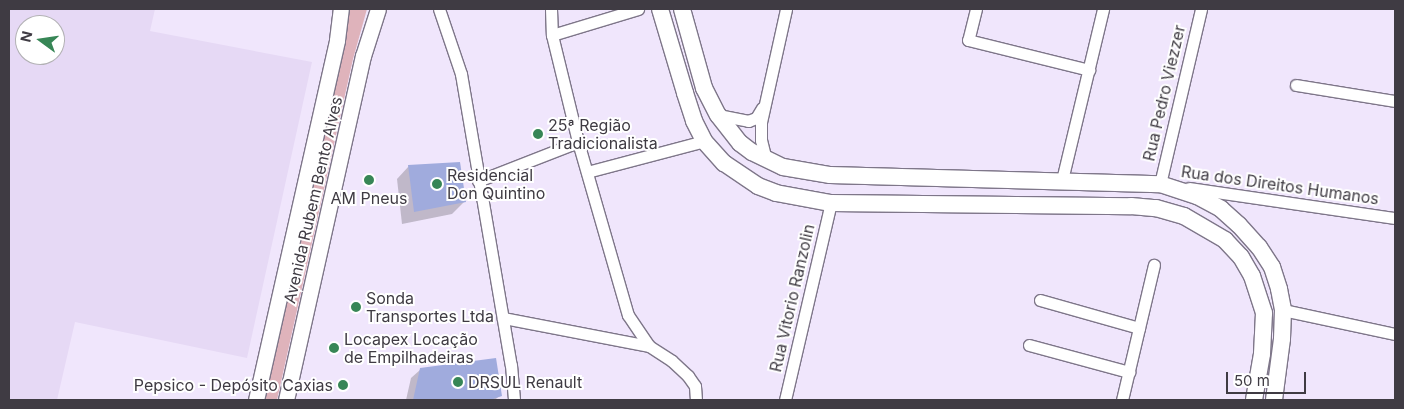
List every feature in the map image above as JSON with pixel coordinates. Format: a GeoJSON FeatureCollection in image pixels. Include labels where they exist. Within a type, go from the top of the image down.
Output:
{"type":"FeatureCollection","features":[{"type":"Feature","properties":{"kind":"highway"},"geometry":{"type":"LineString","coordinates":[[660,9],[694,121],[704,141],[724,163],[758,186],[776,193],[831,203],[1131,206],[1156,208],[1184,216],[1224,240],[1240,257],[1258,293],[1264,313],[1264,330],[1254,400]]}},
{"type":"Feature","properties":{"kind":"highway"},"geometry":{"type":"LineString","coordinates":[[682,9],[704,88],[718,115],[740,143],[766,160],[783,167],[830,175],[1160,184],[1205,200],[1221,209],[1239,224],[1259,247],[1272,267],[1283,310],[1282,339],[1274,400]]}},
{"type":"Feature","properties":{"kind":"main road","name":"Avenida Rubem Bento Alves"},"geometry":{"type":"LineString","coordinates":[[256,400],[338,40],[341,9]]}},
{"type":"Feature","properties":{"kind":"main road","name":"Avenida Rubem Bento Alves"},"geometry":{"type":"LineString","coordinates":[[286,400],[363,56],[378,9]]}},
{"type":"Feature","properties":{"kind":"street"},"geometry":{"type":"LineString","coordinates":[[438,9],[461,74],[511,365],[514,400]]}},
{"type":"Feature","properties":{"kind":"street"},"geometry":{"type":"LineString","coordinates":[[551,9],[552,35],[578,142],[628,315],[649,346]]}},
{"type":"Feature","properties":{"kind":"street"},"geometry":{"type":"LineString","coordinates":[[552,35],[638,9]]}},
{"type":"Feature","properties":{"kind":"street"},"geometry":{"type":"LineString","coordinates":[[766,160],[761,140],[763,107],[786,9]]}},
{"type":"Feature","properties":{"kind":"street"},"geometry":{"type":"LineString","coordinates":[[976,9],[968,40],[1089,70]]}},
{"type":"Feature","properties":{"kind":"street"},"geometry":{"type":"LineString","coordinates":[[1062,180],[1103,9]]}},
{"type":"Feature","properties":{"kind":"street","name":"Rua Pedro Viezzer"},"geometry":{"type":"LineString","coordinates":[[1160,184],[1201,9]]}},
{"type":"Feature","properties":{"kind":"street"},"geometry":{"type":"LineString","coordinates":[[1296,85],[1395,100]]}},
{"type":"Feature","properties":{"kind":"street"},"geometry":{"type":"LineString","coordinates":[[718,115],[748,121],[756,118],[763,107]]}},
{"type":"Feature","properties":{"kind":"street"},"geometry":{"type":"LineString","coordinates":[[587,172],[704,141]]}},
{"type":"Feature","properties":{"kind":"street"},"geometry":{"type":"LineString","coordinates":[[478,181],[578,142]]}},
{"type":"Feature","properties":{"kind":"street","name":"Rua dos Direitos Humanos"},"geometry":{"type":"LineString","coordinates":[[1160,184],[1395,218]]}},
{"type":"Feature","properties":{"kind":"street","name":"Rua Vitorio Ranzolin"},"geometry":{"type":"LineString","coordinates":[[785,400],[831,203]]}},
{"type":"Feature","properties":{"kind":"street"},"geometry":{"type":"LineString","coordinates":[[1122,400],[1154,265]]}},
{"type":"Feature","properties":{"kind":"street"},"geometry":{"type":"LineString","coordinates":[[1040,300],[1139,328]]}},
{"type":"Feature","properties":{"kind":"street"},"geometry":{"type":"LineString","coordinates":[[1283,310],[1395,334]]}},
{"type":"Feature","properties":{"kind":"street"},"geometry":{"type":"LineString","coordinates":[[503,318],[649,346],[672,361],[688,376],[695,386],[696,400]]}},
{"type":"Feature","properties":{"kind":"street"},"geometry":{"type":"LineString","coordinates":[[1029,346],[1129,372]]}},
{"type":"Feature","properties":{"kind":"shaded area"},"geometry":{"type":"Polygon","coordinates":[[[9,9],[155,9],[150,31],[312,62],[247,358],[75,322],[57,400],[9,400],[9,9]]]}},
{"type":"Feature","properties":{"kind":"shaded area"},"geometry":{"type":"Polygon","coordinates":[[[347,9],[367,9],[353,59],[277,400],[262,400],[347,9]]]}},
{"type":"Feature","properties":{"kind":"building","name":"Residencial Don Quintino"},"geometry":{"type":"Polygon","coordinates":[[[460,162],[466,202],[414,212],[408,165],[460,162]]]}},
{"type":"Feature","properties":{"kind":"building","name":"DRSUL Renault"},"geometry":{"type":"Polygon","coordinates":[[[496,358],[502,396],[490,400],[413,400],[420,368],[496,358]]]}},
{"type":"Feature","properties":{"kind":"place","name":"25ª Região Tradicionalista"},"geometry":{"type":"Point","coordinates":[538,134]}},
{"type":"Feature","properties":{"kind":"place","name":"AM Pneus"},"geometry":{"type":"Point","coordinates":[369,180]}},
{"type":"Feature","properties":{"kind":"place","name":"Residencial Don Quintino"},"geometry":{"type":"Point","coordinates":[437,184]}},
{"type":"Feature","properties":{"kind":"place","name":"Sonda Transportes Ltda"},"geometry":{"type":"Point","coordinates":[356,307]}},
{"type":"Feature","properties":{"kind":"place","name":"Locapex Locação de Empilhadeiras"},"geometry":{"type":"Point","coordinates":[334,348]}},
{"type":"Feature","properties":{"kind":"place","name":"DRSUL Renault"},"geometry":{"type":"Point","coordinates":[458,382]}},
{"type":"Feature","properties":{"kind":"place","name":"Pepsico - Depósito Caxias"},"geometry":{"type":"Point","coordinates":[343,385]}}]}
